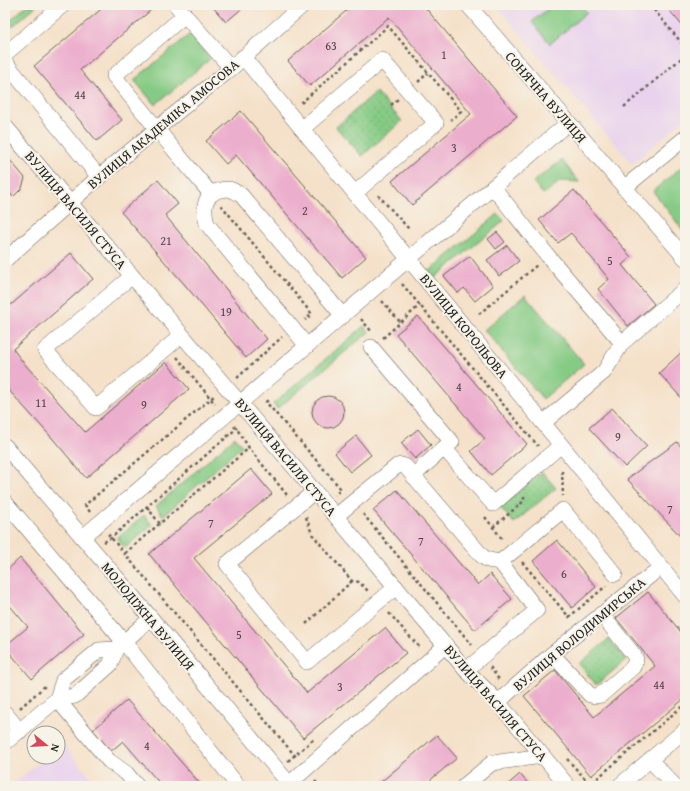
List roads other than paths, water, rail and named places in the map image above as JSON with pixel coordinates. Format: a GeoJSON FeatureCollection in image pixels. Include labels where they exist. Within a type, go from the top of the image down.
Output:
{"type":"FeatureCollection","features":[{"type":"Feature","properties":{"kind":"street"},"geometry":{"type":"LineString","coordinates":[[5,54],[63,5]]}},
{"type":"Feature","properties":{"kind":"street","name":"ВУЛИЦЯ АКАДЕМІКА АМОСОВА"},"geometry":{"type":"LineString","coordinates":[[5,260],[99,177],[231,68],[286,10],[303,5]]}},
{"type":"Feature","properties":{"kind":"street","name":"СОНЯЧНА ВУЛИЦЯ"},"geometry":{"type":"LineString","coordinates":[[468,5],[685,258]]}},
{"type":"Feature","properties":{"kind":"street"},"geometry":{"type":"LineString","coordinates":[[211,194],[114,76],[181,10],[231,68]]}},
{"type":"Feature","properties":{"kind":"street","name":"ВУЛИЦЯ КОРОЛЬОВА"},"geometry":{"type":"LineString","coordinates":[[243,57],[661,567],[683,589]]}},
{"type":"Feature","properties":{"kind":"street"},"geometry":{"type":"LineString","coordinates":[[302,129],[382,60],[436,123],[355,193]]}},
{"type":"Feature","properties":{"kind":"street"},"geometry":{"type":"LineString","coordinates":[[5,62],[99,177]]}},
{"type":"Feature","properties":{"kind":"street"},"geometry":{"type":"LineString","coordinates":[[83,537],[568,123]]}},
{"type":"Feature","properties":{"kind":"street","name":"ВУЛИЦЯ ВАСИЛЯ СТУСА"},"geometry":{"type":"LineString","coordinates":[[5,126],[466,670],[498,702],[568,786]]}},
{"type":"Feature","properties":{"kind":"street"},"geometry":{"type":"LineString","coordinates":[[624,188],[685,138]]}},
{"type":"Feature","properties":{"kind":"street"},"geometry":{"type":"LineString","coordinates":[[493,188],[548,256],[622,343]]}},
{"type":"Feature","properties":{"kind":"street"},"geometry":{"type":"LineString","coordinates":[[307,346],[207,224],[204,213],[206,202],[211,194],[220,190],[230,189],[241,194],[343,316]]}},
{"type":"Feature","properties":{"kind":"street"},"geometry":{"type":"LineString","coordinates":[[132,276],[46,350],[96,408],[182,335]]}},
{"type":"Feature","properties":{"kind":"street"},"geometry":{"type":"LineString","coordinates":[[543,422],[604,372],[622,343],[685,289]]}},
{"type":"Feature","properties":{"kind":"street"},"geometry":{"type":"LineString","coordinates":[[376,344],[452,442],[413,476]]}},
{"type":"Feature","properties":{"kind":"street"},"geometry":{"type":"LineString","coordinates":[[444,448],[493,504],[561,445]]}},
{"type":"Feature","properties":{"kind":"street","name":"МОЛОДІЖНА ВУЛИЦЯ"},"geometry":{"type":"LineString","coordinates":[[5,446],[290,785]]}},
{"type":"Feature","properties":{"kind":"street"},"geometry":{"type":"LineString","coordinates":[[336,516],[397,466],[405,466],[482,556],[488,560],[500,562],[537,610],[466,670]]}},
{"type":"Feature","properties":{"kind":"street"},"geometry":{"type":"LineString","coordinates":[[315,491],[226,564],[307,662],[396,587]]}},
{"type":"Feature","properties":{"kind":"street"},"geometry":{"type":"LineString","coordinates":[[5,502],[120,646],[238,786]]}},
{"type":"Feature","properties":{"kind":"street"},"geometry":{"type":"LineString","coordinates":[[500,562],[562,510],[612,579]]}},
{"type":"Feature","properties":{"kind":"street","name":"ВУЛИЦЯ ВОЛОДИМИРСЬКА"},"geometry":{"type":"LineString","coordinates":[[498,702],[552,654],[661,567]]}},
{"type":"Feature","properties":{"kind":"street"},"geometry":{"type":"LineString","coordinates":[[552,654],[590,695],[601,695],[633,667],[636,660],[634,655],[601,614]]}},
{"type":"Feature","properties":{"kind":"street"},"geometry":{"type":"LineString","coordinates":[[5,743],[57,699],[63,680],[99,650],[120,646],[151,618]]}},
{"type":"Feature","properties":{"kind":"street"},"geometry":{"type":"LineString","coordinates":[[290,785],[446,645]]}},
{"type":"Feature","properties":{"kind":"street"},"geometry":{"type":"LineString","coordinates":[[57,699],[109,761],[126,773],[137,786]]}},
{"type":"Feature","properties":{"kind":"street"},"geometry":{"type":"LineString","coordinates":[[5,713],[20,731]]}},
{"type":"Feature","properties":{"kind":"street"},"geometry":{"type":"LineString","coordinates":[[619,786],[685,730]]}},
{"type":"Feature","properties":{"kind":"street"},"geometry":{"type":"LineString","coordinates":[[464,786],[492,763],[542,756]]}},
{"type":"Feature","properties":{"kind":"street"},"geometry":{"type":"LineString","coordinates":[[650,760],[675,786]]}}]}
